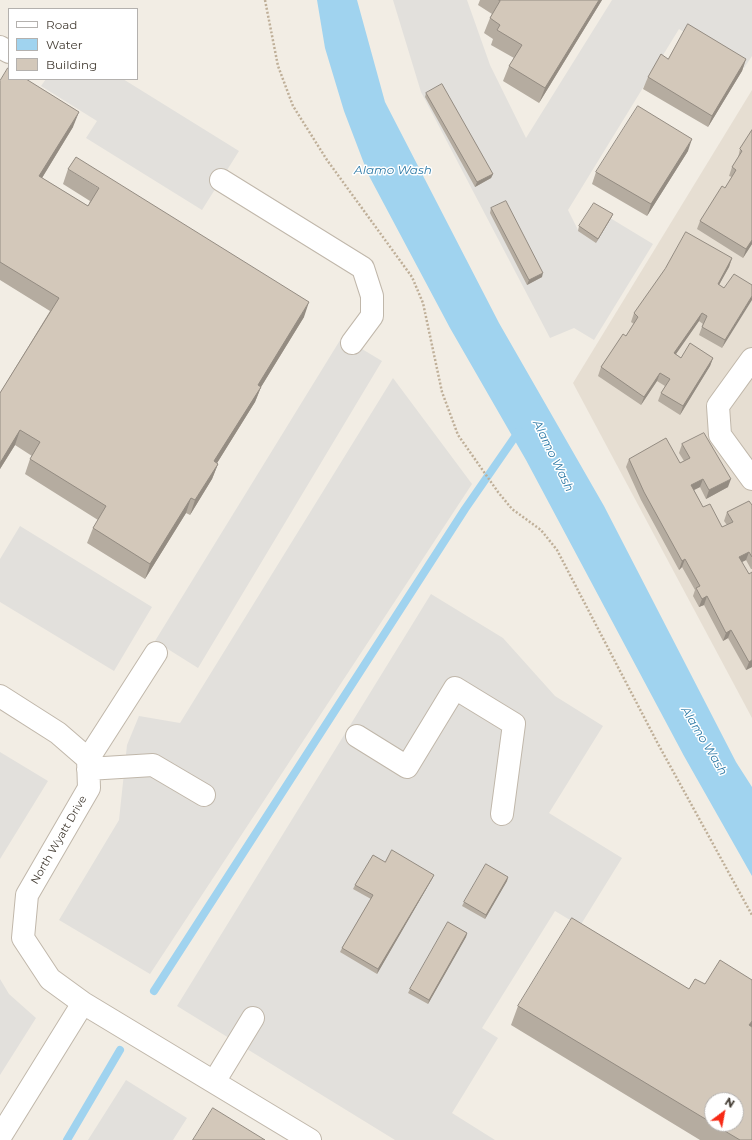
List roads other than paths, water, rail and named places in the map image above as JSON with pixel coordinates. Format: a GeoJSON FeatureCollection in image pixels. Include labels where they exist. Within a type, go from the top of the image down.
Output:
{"type":"FeatureCollection","features":[{"type":"Feature","properties":{"kind":"street"},"geometry":{"type":"LineString","coordinates":[[222,180],[363,268],[372,296],[372,316],[352,343]]}},
{"type":"Feature","properties":{"kind":"street"},"geometry":{"type":"LineString","coordinates":[[752,359],[718,406],[720,434],[752,479]]}},
{"type":"Feature","properties":{"kind":"street"},"geometry":{"type":"LineString","coordinates":[[88,764],[156,653]]}},
{"type":"Feature","properties":{"kind":"street"},"geometry":{"type":"LineString","coordinates":[[357,736],[407,767],[455,688],[514,724],[502,814]]}},
{"type":"Feature","properties":{"kind":"street"},"geometry":{"type":"LineString","coordinates":[[0,696],[58,733],[88,764],[153,765],[204,795]]}},
{"type":"Feature","properties":{"kind":"street","name":"North Wyatt Drive"},"geometry":{"type":"LineString","coordinates":[[88,764],[89,788],[27,895],[23,938],[50,979],[83,1003],[310,1140]]}},
{"type":"Feature","properties":{"kind":"street"},"geometry":{"type":"LineString","coordinates":[[0,1137],[83,1003]]}},
{"type":"Feature","properties":{"kind":"street"},"geometry":{"type":"LineString","coordinates":[[214,1082],[254,1018]]}},
{"type":"Feature","properties":{"kind":"water","name":"Alamo Wash"},"geometry":{"type":"Polygon","coordinates":[[[317,0],[357,0],[385,102],[499,323],[604,506],[736,762],[752,787],[752,876],[684,756],[526,460],[450,328],[368,174],[344,111],[325,48],[317,0]]]}},
{"type":"Feature","properties":{"kind":"waterway"},"geometry":{"type":"LineString","coordinates":[[154,991],[465,509],[519,431]]}},
{"type":"Feature","properties":{"kind":"waterway"},"geometry":{"type":"LineString","coordinates":[[67,1140],[120,1050]]}}]}
